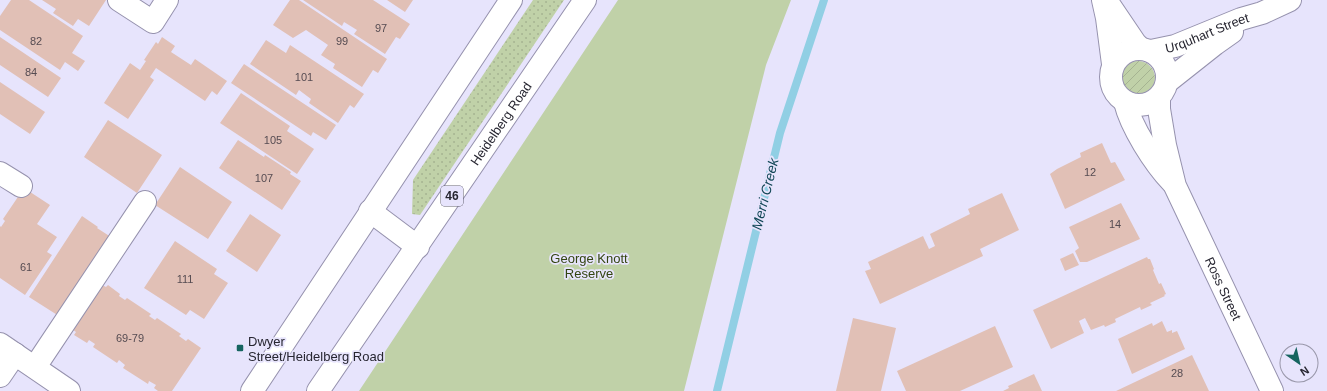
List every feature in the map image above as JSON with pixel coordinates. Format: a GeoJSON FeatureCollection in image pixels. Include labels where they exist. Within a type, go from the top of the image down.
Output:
{"type":"FeatureCollection","features":[{"type":"Feature","properties":{"kind":"street"},"geometry":{"type":"LineString","coordinates":[[119,0],[153,22],[167,0]]}},
{"type":"Feature","properties":{"kind":"street"},"geometry":{"type":"LineString","coordinates":[[252,391],[511,0]]}},
{"type":"Feature","properties":{"kind":"street","name":"Heidelberg Road"},"geometry":{"type":"LineString","coordinates":[[318,391],[418,247],[585,0]]}},
{"type":"Feature","properties":{"kind":"street"},"geometry":{"type":"LineString","coordinates":[[1103,0],[1113,64]]}},
{"type":"Feature","properties":{"kind":"street"},"geometry":{"type":"LineString","coordinates":[[1106,0],[1129,35],[1146,50],[1159,56],[1167,72],[1163,90],[1151,103],[1142,106],[1133,105],[1118,97],[1112,85],[1110,72],[1113,64],[1125,52],[1133,49],[1146,50]]}},
{"type":"Feature","properties":{"kind":"street","name":"Urquhart Street"},"geometry":{"type":"LineString","coordinates":[[1163,90],[1215,44],[1262,13],[1290,0]]}},
{"type":"Feature","properties":{"kind":"street","name":"Urquhart Street"},"geometry":{"type":"LineString","coordinates":[[1146,50],[1175,46],[1241,19],[1262,13]]}},
{"type":"Feature","properties":{"kind":"street","name":"Ross Street"},"geometry":{"type":"LineString","coordinates":[[1163,90],[1159,108],[1165,145],[1175,186],[1272,391]]}},
{"type":"Feature","properties":{"kind":"street","name":"Ross Street"},"geometry":{"type":"LineString","coordinates":[[1125,102],[1134,125],[1152,157],[1175,186]]}},
{"type":"Feature","properties":{"kind":"street"},"geometry":{"type":"LineString","coordinates":[[0,173],[21,186]]}},
{"type":"Feature","properties":{"kind":"street"},"geometry":{"type":"LineString","coordinates":[[35,367],[145,202]]}},
{"type":"Feature","properties":{"kind":"street"},"geometry":{"type":"LineString","coordinates":[[370,211],[418,247]]}},
{"type":"Feature","properties":{"kind":"street"},"geometry":{"type":"LineString","coordinates":[[0,376],[8,349],[69,391]]}},
{"type":"Feature","properties":{"kind":"green space"},"geometry":{"type":"Polygon","coordinates":[[[533,0],[564,0],[420,215],[412,214],[413,180],[533,0]]]}},
{"type":"Feature","properties":{"kind":"green space","name":"George Knott Reserve"},"geometry":{"type":"Polygon","coordinates":[[[618,0],[791,0],[766,65],[684,391],[359,391],[618,0]]]}},
{"type":"Feature","properties":{"kind":"green space"},"geometry":{"type":"Polygon","coordinates":[[[1138,61],[1144,62],[1150,66],[1154,72],[1154,84],[1150,90],[1144,94],[1138,95],[1132,94],[1126,90],[1122,84],[1121,78],[1122,72],[1126,66],[1132,62],[1138,61]]]}},
{"type":"Feature","properties":{"kind":"building"},"geometry":{"type":"Polygon","coordinates":[[[11,0],[29,0],[83,36],[72,53],[85,61],[78,71],[65,62],[60,70],[0,30],[0,16],[11,0]]]}},
{"type":"Feature","properties":{"kind":"building"},"geometry":{"type":"Polygon","coordinates":[[[42,0],[106,0],[89,26],[78,19],[73,26],[53,13],[56,9],[42,0]]]}},
{"type":"Feature","properties":{"kind":"building"},"geometry":{"type":"Polygon","coordinates":[[[290,0],[299,0],[387,59],[378,73],[373,70],[362,87],[333,68],[335,64],[321,55],[328,45],[306,30],[293,38],[273,25],[290,0]]]}},
{"type":"Feature","properties":{"kind":"building"},"geometry":{"type":"Polygon","coordinates":[[[303,0],[373,0],[410,24],[400,39],[396,37],[385,54],[354,34],[357,30],[344,22],[342,26],[303,0]]]}},
{"type":"Feature","properties":{"kind":"building"},"geometry":{"type":"Polygon","coordinates":[[[387,0],[413,0],[405,12],[387,0]]]}},
{"type":"Feature","properties":{"kind":"building"},"geometry":{"type":"Polygon","coordinates":[[[0,37],[61,78],[48,97],[0,65],[0,37]]]}},
{"type":"Feature","properties":{"kind":"building"},"geometry":{"type":"Polygon","coordinates":[[[162,37],[175,46],[171,52],[191,65],[195,59],[227,81],[217,95],[212,91],[205,101],[156,68],[150,77],[154,80],[128,119],[104,103],[130,63],[140,70],[146,61],[144,60],[156,42],[158,44],[162,37]]]}},
{"type":"Feature","properties":{"kind":"building"},"geometry":{"type":"Polygon","coordinates":[[[266,40],[286,53],[290,45],[364,94],[354,108],[350,105],[338,123],[309,103],[311,99],[299,90],[296,95],[250,64],[266,40]]]}},
{"type":"Feature","properties":{"kind":"building"},"geometry":{"type":"Polygon","coordinates":[[[244,64],[336,125],[326,140],[313,132],[311,136],[231,83],[244,64]]]}},
{"type":"Feature","properties":{"kind":"building"},"geometry":{"type":"Polygon","coordinates":[[[0,82],[45,112],[30,134],[0,114],[0,82]]]}},
{"type":"Feature","properties":{"kind":"building"},"geometry":{"type":"Polygon","coordinates":[[[241,93],[290,126],[287,131],[314,149],[297,174],[220,123],[241,93]]]}},
{"type":"Feature","properties":{"kind":"building"},"geometry":{"type":"Polygon","coordinates":[[[108,120],[162,155],[137,193],[84,157],[108,120]]]}},
{"type":"Feature","properties":{"kind":"building"},"geometry":{"type":"Polygon","coordinates":[[[238,140],[264,157],[265,155],[291,172],[290,174],[301,181],[282,210],[219,168],[238,140]]]}},
{"type":"Feature","properties":{"kind":"building"},"geometry":{"type":"Polygon","coordinates":[[[1102,143],[1111,163],[1115,162],[1125,180],[1065,209],[1050,174],[1081,157],[1080,153],[1102,143]]]}},
{"type":"Feature","properties":{"kind":"building"},"geometry":{"type":"Polygon","coordinates":[[[180,167],[232,202],[208,239],[155,205],[180,167]]]}},
{"type":"Feature","properties":{"kind":"building"},"geometry":{"type":"Polygon","coordinates":[[[24,188],[50,205],[37,224],[57,237],[47,252],[52,255],[25,295],[0,278],[0,226],[1,227],[5,221],[3,219],[24,188]]]}},
{"type":"Feature","properties":{"kind":"building"},"geometry":{"type":"Polygon","coordinates":[[[1002,193],[1019,230],[980,249],[983,256],[880,304],[865,271],[871,269],[868,262],[923,236],[929,249],[935,246],[930,234],[970,214],[968,209],[1002,193]]]}},
{"type":"Feature","properties":{"kind":"building"},"geometry":{"type":"Polygon","coordinates":[[[1121,203],[1140,239],[1087,262],[1080,262],[1075,251],[1079,248],[1069,227],[1121,203]]]}},
{"type":"Feature","properties":{"kind":"building"},"geometry":{"type":"Polygon","coordinates":[[[250,214],[281,235],[257,272],[226,251],[250,214]]]}},
{"type":"Feature","properties":{"kind":"building"},"geometry":{"type":"Polygon","coordinates":[[[82,216],[114,239],[62,318],[29,297],[82,216]]]}},
{"type":"Feature","properties":{"kind":"building"},"geometry":{"type":"Polygon","coordinates":[[[175,241],[217,269],[214,274],[228,283],[204,319],[190,310],[186,315],[144,288],[175,241]]]}},
{"type":"Feature","properties":{"kind":"building"},"geometry":{"type":"Polygon","coordinates":[[[1073,253],[1079,265],[1065,271],[1060,259],[1073,253]]]}},
{"type":"Feature","properties":{"kind":"building"},"geometry":{"type":"Polygon","coordinates":[[[1147,257],[1150,259],[1159,284],[1161,283],[1166,294],[1164,295],[1165,296],[1150,303],[1152,305],[1141,310],[1140,307],[1115,319],[1116,322],[1105,327],[1104,325],[1091,330],[1085,318],[1079,321],[1084,333],[1051,349],[1033,310],[1147,257]]]}},
{"type":"Feature","properties":{"kind":"building"},"geometry":{"type":"Polygon","coordinates":[[[102,285],[106,287],[108,285],[120,294],[119,296],[125,300],[127,298],[151,314],[149,316],[155,320],[157,318],[181,334],[179,336],[186,341],[188,339],[201,348],[172,391],[158,391],[154,388],[156,385],[149,381],[148,384],[123,368],[125,365],[119,360],[117,363],[93,347],[95,344],[89,340],[87,343],[74,335],[76,332],[72,329],[102,285]]]}},
{"type":"Feature","properties":{"kind":"building"},"geometry":{"type":"Polygon","coordinates":[[[853,318],[896,328],[881,391],[836,391],[853,318]]]}},
{"type":"Feature","properties":{"kind":"building"},"geometry":{"type":"Polygon","coordinates":[[[1162,321],[1167,332],[1172,330],[1172,333],[1177,331],[1185,349],[1132,374],[1118,339],[1152,323],[1153,326],[1162,321]]]}},
{"type":"Feature","properties":{"kind":"building"},"geometry":{"type":"Polygon","coordinates":[[[995,326],[1013,367],[960,391],[906,391],[897,371],[995,326]]]}},
{"type":"Feature","properties":{"kind":"building"},"geometry":{"type":"Polygon","coordinates":[[[1192,355],[1209,391],[1116,391],[1192,355]]]}},
{"type":"Feature","properties":{"kind":"building"},"geometry":{"type":"Polygon","coordinates":[[[1034,374],[1042,391],[1003,391],[1009,388],[1008,386],[1034,374]]]}},
{"type":"Feature","properties":{"kind":"waterway","name":"Merri Creek"},"geometry":{"type":"LineString","coordinates":[[717,391],[780,133],[824,0]]}},
{"type":"Feature","properties":{"kind":"place","name":"Dwyer Street/Heidelberg Road"},"geometry":{"type":"Point","coordinates":[240,348]}}]}
